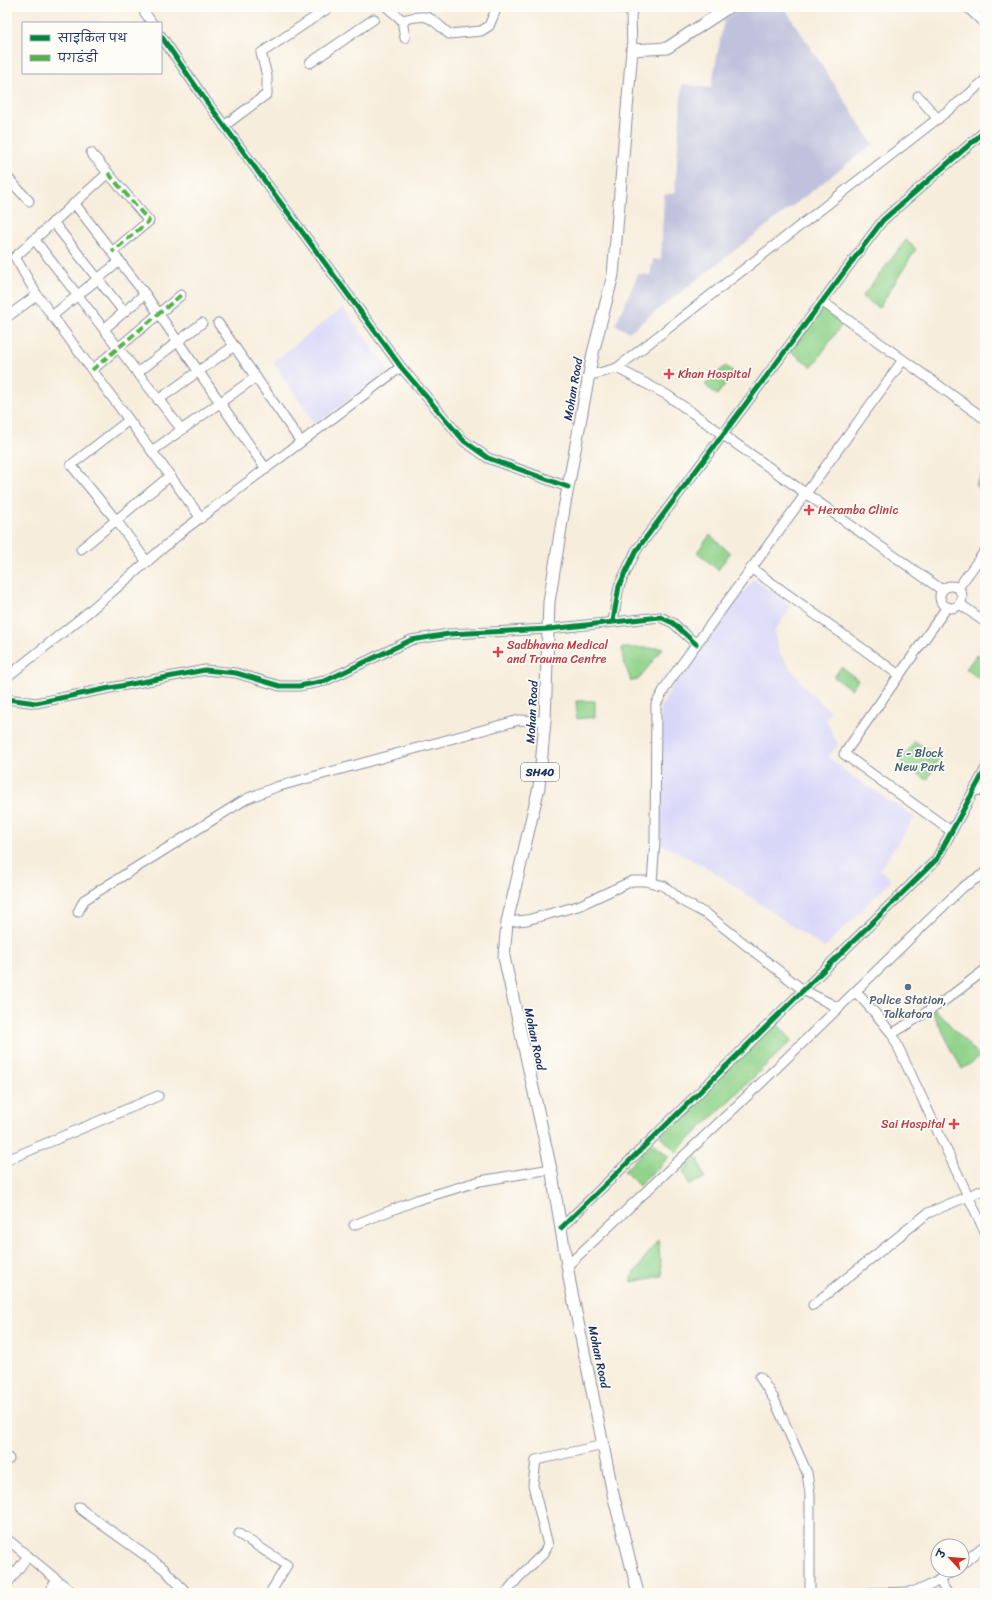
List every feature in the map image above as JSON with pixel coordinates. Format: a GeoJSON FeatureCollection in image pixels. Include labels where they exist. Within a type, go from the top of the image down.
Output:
{"type":"FeatureCollection","features":[{"type":"Feature","properties":{"kind":"main road"},"geometry":{"type":"LineString","coordinates":[[632,50],[667,48],[729,7]]}},
{"type":"Feature","properties":{"kind":"main road","name":"Mohan Road"},"geometry":{"type":"LineString","coordinates":[[632,50],[613,275],[588,376],[549,602],[545,721],[539,787],[507,922],[504,957],[551,1169],[567,1266],[613,1494],[638,1593]]}},
{"type":"Feature","properties":{"kind":"street"},"geometry":{"type":"LineString","coordinates":[[141,7],[151,22]]}},
{"type":"Feature","properties":{"kind":"street"},"geometry":{"type":"LineString","coordinates":[[224,126],[267,94],[267,76],[261,53],[330,7]]}},
{"type":"Feature","properties":{"kind":"street"},"geometry":{"type":"LineString","coordinates":[[387,7],[402,20],[405,38]]}},
{"type":"Feature","properties":{"kind":"street"},"geometry":{"type":"LineString","coordinates":[[402,20],[419,16],[429,17],[449,34],[481,31],[489,26],[497,7]]}},
{"type":"Feature","properties":{"kind":"street"},"geometry":{"type":"LineString","coordinates":[[614,7],[632,9],[632,50]]}},
{"type":"Feature","properties":{"kind":"street"},"geometry":{"type":"LineString","coordinates":[[967,7],[985,24]]}},
{"type":"Feature","properties":{"kind":"street"},"geometry":{"type":"LineString","coordinates":[[310,63],[374,19]]}},
{"type":"Feature","properties":{"kind":"street"},"geometry":{"type":"LineString","coordinates":[[162,37],[224,126],[401,367],[464,441],[488,458],[568,487]]}},
{"type":"Feature","properties":{"kind":"street"},"geometry":{"type":"LineString","coordinates":[[588,376],[617,368],[938,119],[985,80]]}},
{"type":"Feature","properties":{"kind":"street"},"geometry":{"type":"LineString","coordinates":[[918,96],[938,119]]}},
{"type":"Feature","properties":{"kind":"street"},"geometry":{"type":"LineString","coordinates":[[614,621],[619,586],[636,551],[883,220],[985,130]]}},
{"type":"Feature","properties":{"kind":"street"},"geometry":{"type":"LineString","coordinates":[[91,153],[149,222],[112,252]]}},
{"type":"Feature","properties":{"kind":"street"},"geometry":{"type":"LineString","coordinates":[[108,173],[15,257],[37,295],[201,518]]}},
{"type":"Feature","properties":{"kind":"street"},"geometry":{"type":"LineString","coordinates":[[7,177],[29,201]]}},
{"type":"Feature","properties":{"kind":"street"},"geometry":{"type":"LineString","coordinates":[[74,203],[145,294],[266,469]]}},
{"type":"Feature","properties":{"kind":"street"},"geometry":{"type":"LineString","coordinates":[[53,222],[124,312]]}},
{"type":"Feature","properties":{"kind":"street"},"geometry":{"type":"LineString","coordinates":[[34,239],[182,430]]}},
{"type":"Feature","properties":{"kind":"street"},"geometry":{"type":"LineString","coordinates":[[52,316],[120,261]]}},
{"type":"Feature","properties":{"kind":"street"},"geometry":{"type":"LineString","coordinates":[[104,329],[145,294]]}},
{"type":"Feature","properties":{"kind":"street"},"geometry":{"type":"LineString","coordinates":[[7,317],[37,295]]}},
{"type":"Feature","properties":{"kind":"street"},"geometry":{"type":"LineString","coordinates":[[92,370],[181,295]]}},
{"type":"Feature","properties":{"kind":"street"},"geometry":{"type":"LineString","coordinates":[[823,302],[985,419]]}},
{"type":"Feature","properties":{"kind":"street"},"geometry":{"type":"LineString","coordinates":[[137,373],[202,323]]}},
{"type":"Feature","properties":{"kind":"street"},"geometry":{"type":"LineString","coordinates":[[218,323],[301,442]]}},
{"type":"Feature","properties":{"kind":"street"},"geometry":{"type":"LineString","coordinates":[[158,400],[234,346]]}},
{"type":"Feature","properties":{"kind":"street"},"geometry":{"type":"LineString","coordinates":[[652,882],[655,841],[656,704],[668,683],[696,644],[903,360]]}},
{"type":"Feature","properties":{"kind":"street"},"geometry":{"type":"LineString","coordinates":[[7,677],[86,614],[201,518],[401,367]]}},
{"type":"Feature","properties":{"kind":"street"},"geometry":{"type":"LineString","coordinates":[[617,368],[667,395],[942,590]]}},
{"type":"Feature","properties":{"kind":"street"},"geometry":{"type":"LineString","coordinates":[[152,451],[256,377]]}},
{"type":"Feature","properties":{"kind":"street"},"geometry":{"type":"LineString","coordinates":[[129,420],[71,465],[116,520],[147,562]]}},
{"type":"Feature","properties":{"kind":"street"},"geometry":{"type":"LineString","coordinates":[[81,548],[170,476]]}},
{"type":"Feature","properties":{"kind":"street"},"geometry":{"type":"LineString","coordinates":[[958,588],[985,551]]}},
{"type":"Feature","properties":{"kind":"street"},"geometry":{"type":"LineString","coordinates":[[751,568],[899,675]]}},
{"type":"Feature","properties":{"kind":"street"},"geometry":{"type":"LineString","coordinates":[[952,585],[958,588],[963,597],[960,604],[954,608],[947,607],[941,600],[940,594],[942,590],[952,585]]}},
{"type":"Feature","properties":{"kind":"street"},"geometry":{"type":"LineString","coordinates":[[960,604],[985,622]]}},
{"type":"Feature","properties":{"kind":"street"},"geometry":{"type":"LineString","coordinates":[[947,607],[844,754],[951,831]]}},
{"type":"Feature","properties":{"kind":"street"},"geometry":{"type":"LineString","coordinates":[[7,699],[36,703],[205,670],[236,673],[280,686],[299,686],[325,680],[411,640],[450,634],[548,629],[660,617],[673,623],[696,644]]}},
{"type":"Feature","properties":{"kind":"street"},"geometry":{"type":"LineString","coordinates":[[78,912],[84,900],[246,799],[276,787],[519,720],[545,721]]}},
{"type":"Feature","properties":{"kind":"street"},"geometry":{"type":"LineString","coordinates":[[561,1228],[936,860],[974,790],[984,775]]}},
{"type":"Feature","properties":{"kind":"street"},"geometry":{"type":"LineString","coordinates":[[974,790],[985,791]]}},
{"type":"Feature","properties":{"kind":"street"},"geometry":{"type":"LineString","coordinates":[[567,1266],[761,1084],[963,887],[985,873]]}},
{"type":"Feature","properties":{"kind":"street"},"geometry":{"type":"LineString","coordinates":[[507,922],[527,920],[578,906],[632,881],[652,882],[664,886],[682,901],[708,915],[803,990],[839,1008]]}},
{"type":"Feature","properties":{"kind":"street"},"geometry":{"type":"LineString","coordinates":[[892,1034],[944,1001],[985,970]]}},
{"type":"Feature","properties":{"kind":"street"},"geometry":{"type":"LineString","coordinates":[[856,992],[892,1034],[985,1232]]}},
{"type":"Feature","properties":{"kind":"street"},"geometry":{"type":"LineString","coordinates":[[7,1160],[158,1096]]}},
{"type":"Feature","properties":{"kind":"street"},"geometry":{"type":"LineString","coordinates":[[354,1224],[416,1200],[480,1181],[551,1169]]}},
{"type":"Feature","properties":{"kind":"street"},"geometry":{"type":"LineString","coordinates":[[813,1305],[928,1213],[985,1189]]}},
{"type":"Feature","properties":{"kind":"street"},"geometry":{"type":"LineString","coordinates":[[760,1378],[774,1399],[807,1473],[810,1494],[810,1593]]}},
{"type":"Feature","properties":{"kind":"street"},"geometry":{"type":"LineString","coordinates":[[506,1593],[518,1578],[544,1554],[548,1544],[533,1485],[536,1460],[604,1445]]}},
{"type":"Feature","properties":{"kind":"street"},"geometry":{"type":"LineString","coordinates":[[79,1507],[163,1568],[188,1593]]}},
{"type":"Feature","properties":{"kind":"street"},"geometry":{"type":"LineString","coordinates":[[239,1534],[287,1564],[270,1593]]}},
{"type":"Feature","properties":{"kind":"street"},"geometry":{"type":"LineString","coordinates":[[7,1539],[73,1593]]}},
{"type":"Feature","properties":{"kind":"street"},"geometry":{"type":"LineString","coordinates":[[970,1557],[985,1545]]}},
{"type":"Feature","properties":{"kind":"street"},"geometry":{"type":"LineString","coordinates":[[7,1584],[28,1556]]}},
{"type":"Feature","properties":{"kind":"street"},"geometry":{"type":"LineString","coordinates":[[870,1593],[909,1592],[918,1590],[942,1578]]}},
{"type":"Feature","properties":{"kind":"street"},"geometry":{"type":"LineString","coordinates":[[48,1593],[57,1580]]}},
{"type":"Feature","properties":{"kind":"street"},"geometry":{"type":"LineString","coordinates":[[939,1580],[947,1593]]}},
{"type":"Feature","properties":{"kind":"shaded area"},"geometry":{"type":"Polygon","coordinates":[[[740,7],[784,7],[873,144],[629,332],[615,325],[638,274],[650,275],[653,259],[661,260],[664,195],[675,193],[682,84],[711,88],[724,19],[740,7]]]}},
{"type":"Feature","properties":{"kind":"shaded area"},"geometry":{"type":"Polygon","coordinates":[[[343,307],[389,371],[315,424],[273,362],[343,307]]]}},
{"type":"Feature","properties":{"kind":"shaded area"},"geometry":{"type":"Polygon","coordinates":[[[753,579],[792,606],[774,632],[780,654],[807,690],[830,711],[826,720],[838,745],[828,757],[853,777],[915,817],[880,869],[892,880],[824,948],[711,870],[659,843],[661,707],[671,688],[753,579]]]}},
{"type":"Feature","properties":{"kind":"green space"},"geometry":{"type":"Polygon","coordinates":[[[906,240],[916,249],[879,308],[862,297],[906,240]]]}},
{"type":"Feature","properties":{"kind":"green space"},"geometry":{"type":"Polygon","coordinates":[[[823,304],[845,320],[812,367],[789,350],[823,304]]]}},
{"type":"Feature","properties":{"kind":"green space"},"geometry":{"type":"Polygon","coordinates":[[[725,366],[734,372],[717,395],[705,385],[725,366]]]}},
{"type":"Feature","properties":{"kind":"green space"},"geometry":{"type":"Polygon","coordinates":[[[985,471],[985,493],[975,485],[985,471]]]}},
{"type":"Feature","properties":{"kind":"green space"},"geometry":{"type":"Polygon","coordinates":[[[710,535],[730,553],[718,570],[697,552],[710,535]]]}},
{"type":"Feature","properties":{"kind":"green space"},"geometry":{"type":"Polygon","coordinates":[[[622,648],[663,648],[638,680],[631,681],[623,659],[622,648]]]}},
{"type":"Feature","properties":{"kind":"green space"},"geometry":{"type":"Polygon","coordinates":[[[977,654],[985,660],[985,677],[982,681],[966,669],[977,654]]]}},
{"type":"Feature","properties":{"kind":"green space"},"geometry":{"type":"Polygon","coordinates":[[[841,667],[858,680],[851,689],[834,677],[841,667]]]}},
{"type":"Feature","properties":{"kind":"green space"},"geometry":{"type":"Polygon","coordinates":[[[576,701],[595,701],[595,717],[577,719],[576,701]]]}},
{"type":"Feature","properties":{"kind":"green space","name":"E - Block New Park"},"geometry":{"type":"Polygon","coordinates":[[[915,741],[939,758],[927,780],[900,761],[915,741]]]}},
{"type":"Feature","properties":{"kind":"green space"},"geometry":{"type":"Polygon","coordinates":[[[935,1009],[980,1057],[962,1069],[932,1011],[935,1009]]]}},
{"type":"Feature","properties":{"kind":"green space"},"geometry":{"type":"Polygon","coordinates":[[[775,1022],[792,1040],[676,1152],[660,1136],[775,1022]]]}},
{"type":"Feature","properties":{"kind":"green space"},"geometry":{"type":"Polygon","coordinates":[[[653,1142],[669,1157],[639,1186],[624,1171],[653,1142]]]}},
{"type":"Feature","properties":{"kind":"green space"},"geometry":{"type":"Polygon","coordinates":[[[697,1156],[705,1178],[689,1185],[683,1170],[697,1156]]]}},
{"type":"Feature","properties":{"kind":"green space"},"geometry":{"type":"Polygon","coordinates":[[[658,1240],[662,1276],[632,1282],[631,1278],[658,1240]]]}},
{"type":"Feature","properties":{"kind":"marked path"},"geometry":{"type":"LineString","coordinates":[[108,173],[149,221],[112,252]]}},
{"type":"Feature","properties":{"kind":"marked path"},"geometry":{"type":"LineString","coordinates":[[92,370],[181,295]]}},
{"type":"Feature","properties":{"kind":"cycle path"},"geometry":{"type":"LineString","coordinates":[[162,37],[204,98],[401,367],[464,441],[488,458],[568,487]]}},
{"type":"Feature","properties":{"kind":"cycle path"},"geometry":{"type":"LineString","coordinates":[[613,621],[619,586],[636,551],[883,220],[985,131]]}},
{"type":"Feature","properties":{"kind":"cycle path"},"geometry":{"type":"LineString","coordinates":[[7,699],[36,703],[205,670],[236,673],[280,686],[299,686],[325,681],[411,640],[449,634],[549,629],[660,617],[673,623],[696,644]]}},
{"type":"Feature","properties":{"kind":"cycle path"},"geometry":{"type":"LineString","coordinates":[[561,1228],[936,860],[985,770]]}},
{"type":"Feature","properties":{"kind":"place","name":"Khan Hospital"},"geometry":{"type":"Point","coordinates":[669,374]}},
{"type":"Feature","properties":{"kind":"place","name":"Heramba Clinic"},"geometry":{"type":"Point","coordinates":[809,510]}},
{"type":"Feature","properties":{"kind":"place","name":"Sadbhavna Medical and Trauma Centre"},"geometry":{"type":"Point","coordinates":[498,652]}},
{"type":"Feature","properties":{"kind":"place","name":"Police Station, Talkatora"},"geometry":{"type":"Point","coordinates":[908,987]}},
{"type":"Feature","properties":{"kind":"place","name":"Sai Hospital"},"geometry":{"type":"Point","coordinates":[954,1124]}}]}
